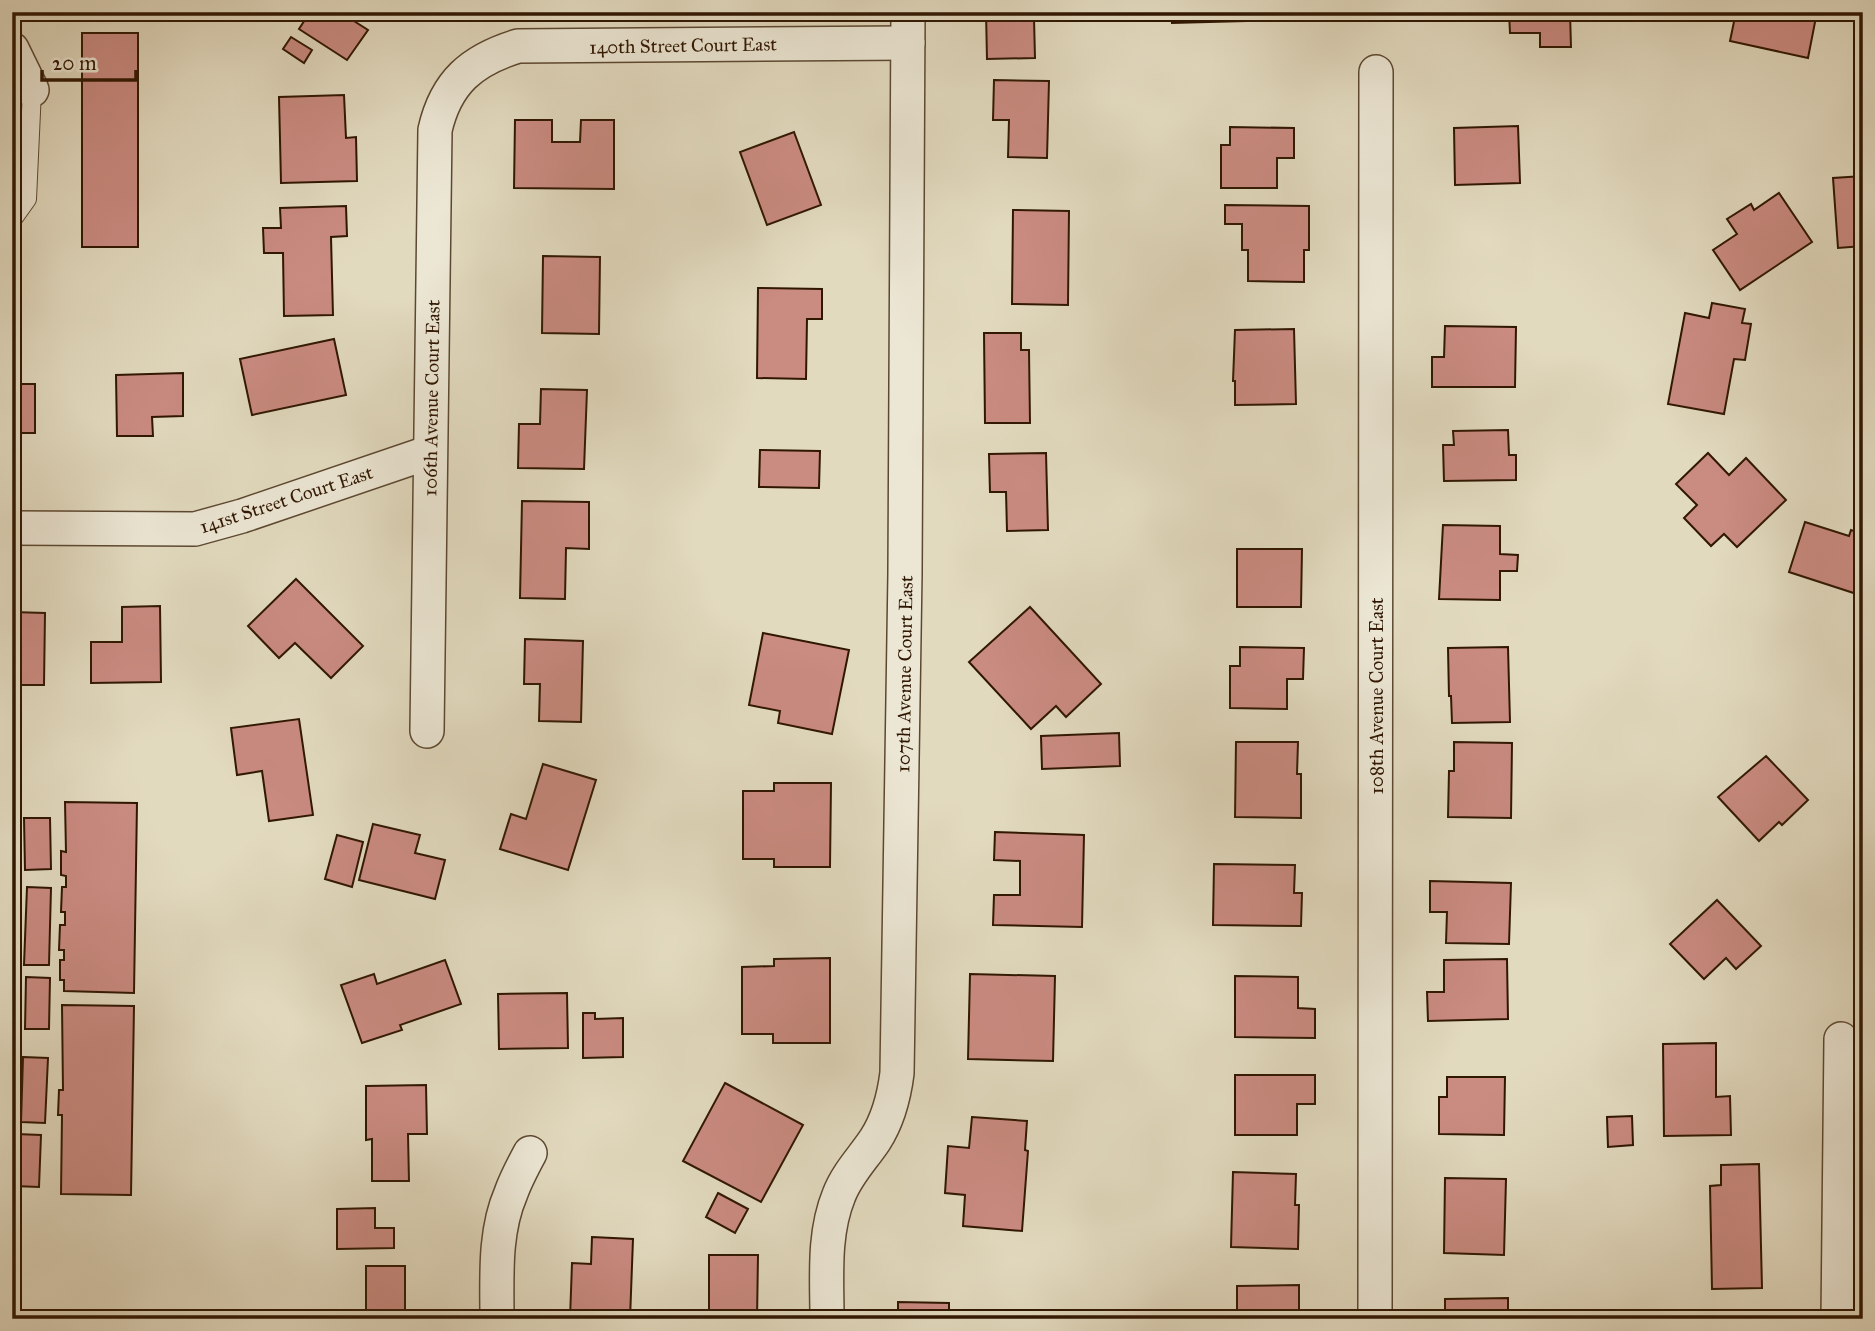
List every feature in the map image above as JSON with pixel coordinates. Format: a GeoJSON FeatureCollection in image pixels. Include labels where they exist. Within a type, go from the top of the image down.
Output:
{"type":"FeatureCollection","features":[{"type":"Feature","properties":{"kind":"street","name":"140th Street Court East"},"geometry":{"type":"LineString","coordinates":[[465,73],[494,54],[518,46],[908,27]]}},
{"type":"Feature","properties":{"kind":"street","name":"107th Avenue Court East"},"geometry":{"type":"LineString","coordinates":[[827,1319],[829,1226],[839,1194],[849,1175],[887,1118],[897,1073],[905,559],[908,27]]}},
{"type":"Feature","properties":{"kind":"street"},"geometry":{"type":"LineString","coordinates":[[12,50],[32,90]]}},
{"type":"Feature","properties":{"kind":"street","name":"108th Avenue Court East"},"geometry":{"type":"LineString","coordinates":[[1376,72],[1376,1319]]}},
{"type":"Feature","properties":{"kind":"street","name":"106th Avenue Court East"},"geometry":{"type":"LineString","coordinates":[[427,731],[435,130],[445,98],[465,73]]}},
{"type":"Feature","properties":{"kind":"street","name":"141st Street Court East"},"geometry":{"type":"LineString","coordinates":[[12,528],[195,529],[242,516],[430,452]]}},
{"type":"Feature","properties":{"kind":"street"},"geometry":{"type":"LineString","coordinates":[[1838,1319],[1841,1039]]}},
{"type":"Feature","properties":{"kind":"street"},"geometry":{"type":"LineString","coordinates":[[497,1319],[500,1228],[510,1195],[530,1153]]}},
{"type":"Feature","properties":{"kind":"lane"},"geometry":{"type":"LineString","coordinates":[[12,220],[27,199],[32,90]]}},
{"type":"Feature","properties":{"kind":"building"},"geometry":{"type":"Polygon","coordinates":[[[294,12],[310,12],[305,20],[294,12]]]}},
{"type":"Feature","properties":{"kind":"building"},"geometry":{"type":"Polygon","coordinates":[[[310,12],[360,12],[354,21],[368,30],[347,60],[299,29],[310,12]]]}},
{"type":"Feature","properties":{"kind":"building"},"geometry":{"type":"Polygon","coordinates":[[[986,12],[1053,12],[1053,18],[1034,18],[1035,58],[987,59],[986,12]]]}},
{"type":"Feature","properties":{"kind":"building"},"geometry":{"type":"Polygon","coordinates":[[[1171,12],[1246,12],[1246,21],[1172,23],[1171,12]]]}},
{"type":"Feature","properties":{"kind":"building"},"geometry":{"type":"Polygon","coordinates":[[[1509,12],[1570,12],[1571,47],[1540,47],[1540,33],[1510,33],[1509,12]]]}},
{"type":"Feature","properties":{"kind":"building"},"geometry":{"type":"Polygon","coordinates":[[[1736,12],[1817,12],[1808,58],[1730,41],[1736,12]]]}},
{"type":"Feature","properties":{"kind":"building"},"geometry":{"type":"Polygon","coordinates":[[[1856,12],[1863,12],[1863,37],[1856,37],[1856,12]]]}},
{"type":"Feature","properties":{"kind":"building"},"geometry":{"type":"Polygon","coordinates":[[[82,33],[138,33],[138,247],[82,247],[82,33]]]}},
{"type":"Feature","properties":{"kind":"building"},"geometry":{"type":"Polygon","coordinates":[[[291,37],[312,50],[304,63],[283,49],[291,37]]]}},
{"type":"Feature","properties":{"kind":"building"},"geometry":{"type":"Polygon","coordinates":[[[994,80],[1049,81],[1047,158],[1008,157],[1009,120],[993,120],[994,80]]]}},
{"type":"Feature","properties":{"kind":"building"},"geometry":{"type":"Polygon","coordinates":[[[344,95],[346,138],[356,137],[357,181],[281,183],[279,97],[344,95]]]}},
{"type":"Feature","properties":{"kind":"building"},"geometry":{"type":"Polygon","coordinates":[[[515,120],[552,120],[552,142],[580,142],[581,120],[614,120],[614,189],[514,188],[515,120]]]}},
{"type":"Feature","properties":{"kind":"building"},"geometry":{"type":"Polygon","coordinates":[[[1518,126],[1520,183],[1455,185],[1454,128],[1518,126]]]}},
{"type":"Feature","properties":{"kind":"building"},"geometry":{"type":"Polygon","coordinates":[[[1230,127],[1294,128],[1294,158],[1277,158],[1277,188],[1221,188],[1221,145],[1230,145],[1230,127]]]}},
{"type":"Feature","properties":{"kind":"building"},"geometry":{"type":"Polygon","coordinates":[[[794,132],[821,205],[767,225],[740,152],[794,132]]]}},
{"type":"Feature","properties":{"kind":"building"},"geometry":{"type":"Polygon","coordinates":[[[1863,176],[1863,246],[1838,248],[1833,178],[1863,176]]]}},
{"type":"Feature","properties":{"kind":"building"},"geometry":{"type":"Polygon","coordinates":[[[1779,193],[1812,242],[1740,290],[1713,250],[1737,234],[1727,219],[1751,204],[1754,210],[1779,193]]]}},
{"type":"Feature","properties":{"kind":"building"},"geometry":{"type":"Polygon","coordinates":[[[1225,205],[1309,206],[1309,250],[1304,250],[1304,282],[1248,281],[1248,250],[1242,250],[1242,224],[1225,224],[1225,205]]]}},
{"type":"Feature","properties":{"kind":"building"},"geometry":{"type":"Polygon","coordinates":[[[346,206],[347,236],[331,237],[333,315],[284,316],[283,253],[264,253],[263,228],[281,228],[280,208],[346,206]]]}},
{"type":"Feature","properties":{"kind":"building"},"geometry":{"type":"Polygon","coordinates":[[[1013,210],[1069,211],[1068,305],[1012,304],[1013,210]]]}},
{"type":"Feature","properties":{"kind":"building"},"geometry":{"type":"Polygon","coordinates":[[[543,256],[600,257],[599,334],[542,333],[543,256]]]}},
{"type":"Feature","properties":{"kind":"building"},"geometry":{"type":"Polygon","coordinates":[[[758,288],[822,289],[822,319],[807,319],[806,379],[757,378],[758,288]]]}},
{"type":"Feature","properties":{"kind":"building"},"geometry":{"type":"Polygon","coordinates":[[[1712,303],[1745,309],[1742,323],[1751,324],[1745,360],[1734,359],[1724,414],[1668,404],[1685,313],[1709,318],[1712,303]]]}},
{"type":"Feature","properties":{"kind":"building"},"geometry":{"type":"Polygon","coordinates":[[[1445,326],[1516,327],[1515,387],[1432,387],[1432,357],[1444,357],[1445,326]]]}},
{"type":"Feature","properties":{"kind":"building"},"geometry":{"type":"Polygon","coordinates":[[[1294,329],[1296,404],[1235,405],[1235,330],[1294,329]]]}},
{"type":"Feature","properties":{"kind":"building"},"geometry":{"type":"Polygon","coordinates":[[[984,333],[1021,333],[1021,350],[1029,350],[1030,423],[985,423],[984,333]]]}},
{"type":"Feature","properties":{"kind":"building"},"geometry":{"type":"Polygon","coordinates":[[[334,339],[346,395],[252,415],[240,359],[334,339]]]}},
{"type":"Feature","properties":{"kind":"building"},"geometry":{"type":"Polygon","coordinates":[[[183,373],[183,416],[152,417],[153,436],[117,436],[116,375],[183,373]]]}},
{"type":"Feature","properties":{"kind":"building"},"geometry":{"type":"Polygon","coordinates":[[[12,384],[35,384],[35,433],[12,433],[12,384]]]}},
{"type":"Feature","properties":{"kind":"building"},"geometry":{"type":"Polygon","coordinates":[[[541,389],[587,390],[584,469],[518,468],[519,424],[540,424],[541,389]]]}},
{"type":"Feature","properties":{"kind":"building"},"geometry":{"type":"Polygon","coordinates":[[[1508,430],[1509,455],[1516,455],[1516,480],[1444,481],[1443,445],[1454,445],[1453,431],[1508,430]]]}},
{"type":"Feature","properties":{"kind":"building"},"geometry":{"type":"Polygon","coordinates":[[[760,450],[820,451],[819,488],[759,487],[760,450]]]}},
{"type":"Feature","properties":{"kind":"building"},"geometry":{"type":"Polygon","coordinates":[[[1046,453],[1048,530],[1007,531],[1006,492],[990,492],[989,454],[1046,453]]]}},
{"type":"Feature","properties":{"kind":"building"},"geometry":{"type":"Polygon","coordinates":[[[1708,453],[1729,475],[1746,458],[1786,500],[1737,547],[1724,534],[1711,546],[1684,518],[1697,505],[1676,484],[1708,453]]]}},
{"type":"Feature","properties":{"kind":"building"},"geometry":{"type":"Polygon","coordinates":[[[522,501],[589,502],[589,549],[566,548],[565,599],[520,598],[522,501]]]}},
{"type":"Feature","properties":{"kind":"building"},"geometry":{"type":"Polygon","coordinates":[[[1805,522],[1849,536],[1851,530],[1863,534],[1863,596],[1789,572],[1805,522]]]}},
{"type":"Feature","properties":{"kind":"building"},"geometry":{"type":"Polygon","coordinates":[[[1443,525],[1500,526],[1500,554],[1518,555],[1517,571],[1500,571],[1500,600],[1439,599],[1443,525]]]}},
{"type":"Feature","properties":{"kind":"building"},"geometry":{"type":"Polygon","coordinates":[[[1237,549],[1302,549],[1301,607],[1237,607],[1237,549]]]}},
{"type":"Feature","properties":{"kind":"building"},"geometry":{"type":"Polygon","coordinates":[[[296,579],[363,646],[331,678],[295,643],[279,658],[248,626],[296,579]]]}},
{"type":"Feature","properties":{"kind":"building"},"geometry":{"type":"Polygon","coordinates":[[[160,606],[161,682],[91,683],[91,642],[122,642],[122,607],[160,606]]]}},
{"type":"Feature","properties":{"kind":"building"},"geometry":{"type":"Polygon","coordinates":[[[1030,607],[1101,684],[1066,717],[1056,706],[1031,729],[969,662],[1030,607]]]}},
{"type":"Feature","properties":{"kind":"building"},"geometry":{"type":"Polygon","coordinates":[[[12,612],[45,613],[44,685],[12,685],[12,612]]]}},
{"type":"Feature","properties":{"kind":"building"},"geometry":{"type":"Polygon","coordinates":[[[763,633],[849,650],[832,734],[778,723],[780,711],[749,705],[763,633]]]}},
{"type":"Feature","properties":{"kind":"building"},"geometry":{"type":"Polygon","coordinates":[[[525,639],[583,641],[581,722],[539,721],[540,684],[524,684],[525,639]]]}},
{"type":"Feature","properties":{"kind":"building"},"geometry":{"type":"Polygon","coordinates":[[[1240,647],[1304,648],[1303,679],[1287,679],[1287,709],[1230,708],[1230,666],[1240,666],[1240,647]]]}},
{"type":"Feature","properties":{"kind":"building"},"geometry":{"type":"Polygon","coordinates":[[[1508,647],[1510,722],[1452,723],[1448,648],[1508,647]]]}},
{"type":"Feature","properties":{"kind":"building"},"geometry":{"type":"Polygon","coordinates":[[[299,719],[313,815],[269,821],[262,771],[237,775],[231,728],[299,719]]]}},
{"type":"Feature","properties":{"kind":"building"},"geometry":{"type":"Polygon","coordinates":[[[1119,733],[1120,766],[1042,769],[1041,736],[1119,733]]]}},
{"type":"Feature","properties":{"kind":"building"},"geometry":{"type":"Polygon","coordinates":[[[1236,742],[1298,742],[1297,774],[1301,774],[1301,818],[1235,817],[1236,742]]]}},
{"type":"Feature","properties":{"kind":"building"},"geometry":{"type":"Polygon","coordinates":[[[1454,742],[1512,743],[1511,818],[1448,817],[1449,771],[1454,771],[1454,742]]]}},
{"type":"Feature","properties":{"kind":"building"},"geometry":{"type":"Polygon","coordinates":[[[1766,756],[1808,800],[1782,825],[1779,822],[1759,841],[1718,797],[1766,756]]]}},
{"type":"Feature","properties":{"kind":"building"},"geometry":{"type":"Polygon","coordinates":[[[543,764],[596,780],[568,870],[500,849],[511,814],[526,819],[543,764]]]}},
{"type":"Feature","properties":{"kind":"building"},"geometry":{"type":"Polygon","coordinates":[[[774,783],[831,783],[830,867],[774,867],[774,859],[743,859],[743,791],[774,791],[774,783]]]}},
{"type":"Feature","properties":{"kind":"building"},"geometry":{"type":"Polygon","coordinates":[[[65,802],[137,803],[134,993],[64,991],[64,980],[60,980],[60,960],[64,960],[64,950],[59,950],[60,925],[65,925],[65,912],[61,912],[62,887],[66,887],[66,876],[61,875],[61,851],[66,852],[65,802]]]}},
{"type":"Feature","properties":{"kind":"building"},"geometry":{"type":"Polygon","coordinates":[[[24,818],[50,818],[51,869],[25,870],[24,818]]]}},
{"type":"Feature","properties":{"kind":"building"},"geometry":{"type":"Polygon","coordinates":[[[373,824],[420,835],[415,853],[445,860],[435,899],[359,880],[373,824]]]}},
{"type":"Feature","properties":{"kind":"building"},"geometry":{"type":"Polygon","coordinates":[[[995,832],[1084,835],[1082,927],[993,925],[994,895],[1020,895],[1020,861],[994,860],[995,832]]]}},
{"type":"Feature","properties":{"kind":"building"},"geometry":{"type":"Polygon","coordinates":[[[337,835],[363,842],[352,887],[325,879],[337,835]]]}},
{"type":"Feature","properties":{"kind":"building"},"geometry":{"type":"Polygon","coordinates":[[[1214,864],[1295,865],[1294,893],[1302,893],[1301,926],[1213,925],[1214,864]]]}},
{"type":"Feature","properties":{"kind":"building"},"geometry":{"type":"Polygon","coordinates":[[[1430,881],[1511,883],[1509,944],[1446,943],[1447,912],[1430,912],[1430,881]]]}},
{"type":"Feature","properties":{"kind":"building"},"geometry":{"type":"Polygon","coordinates":[[[27,887],[51,888],[49,965],[24,965],[27,887]]]}},
{"type":"Feature","properties":{"kind":"building"},"geometry":{"type":"Polygon","coordinates":[[[1717,900],[1761,946],[1736,969],[1726,958],[1704,979],[1670,944],[1717,900]]]}},
{"type":"Feature","properties":{"kind":"building"},"geometry":{"type":"Polygon","coordinates":[[[830,958],[830,1043],[773,1043],[773,1034],[742,1034],[742,967],[774,966],[774,959],[830,958]]]}},
{"type":"Feature","properties":{"kind":"building"},"geometry":{"type":"Polygon","coordinates":[[[1507,959],[1508,1019],[1428,1021],[1427,992],[1444,992],[1444,960],[1507,959]]]}},
{"type":"Feature","properties":{"kind":"building"},"geometry":{"type":"Polygon","coordinates":[[[445,960],[461,1004],[400,1025],[402,1030],[362,1043],[341,985],[374,974],[377,984],[445,960]]]}},
{"type":"Feature","properties":{"kind":"building"},"geometry":{"type":"Polygon","coordinates":[[[970,974],[1055,976],[1053,1061],[968,1059],[970,974]]]}},
{"type":"Feature","properties":{"kind":"building"},"geometry":{"type":"Polygon","coordinates":[[[1235,976],[1298,977],[1298,1008],[1315,1009],[1315,1038],[1235,1037],[1235,976]]]}},
{"type":"Feature","properties":{"kind":"building"},"geometry":{"type":"Polygon","coordinates":[[[26,977],[50,978],[49,1029],[25,1029],[26,977]]]}},
{"type":"Feature","properties":{"kind":"building"},"geometry":{"type":"Polygon","coordinates":[[[567,993],[568,1048],[499,1049],[498,994],[567,993]]]}},
{"type":"Feature","properties":{"kind":"building"},"geometry":{"type":"Polygon","coordinates":[[[62,1005],[134,1006],[131,1195],[61,1194],[62,1115],[58,1115],[59,1090],[63,1090],[62,1005]]]}},
{"type":"Feature","properties":{"kind":"building"},"geometry":{"type":"Polygon","coordinates":[[[583,1013],[595,1013],[595,1019],[623,1018],[623,1057],[583,1058],[583,1013]]]}},
{"type":"Feature","properties":{"kind":"building"},"geometry":{"type":"Polygon","coordinates":[[[1716,1043],[1716,1097],[1730,1096],[1731,1135],[1664,1136],[1663,1044],[1716,1043]]]}},
{"type":"Feature","properties":{"kind":"building"},"geometry":{"type":"Polygon","coordinates":[[[23,1057],[48,1058],[45,1123],[21,1122],[23,1057]]]}},
{"type":"Feature","properties":{"kind":"building"},"geometry":{"type":"Polygon","coordinates":[[[1235,1075],[1315,1075],[1315,1104],[1297,1104],[1297,1135],[1235,1135],[1235,1075]]]}},
{"type":"Feature","properties":{"kind":"building"},"geometry":{"type":"Polygon","coordinates":[[[1447,1077],[1505,1077],[1504,1135],[1439,1134],[1439,1097],[1447,1097],[1447,1077]]]}},
{"type":"Feature","properties":{"kind":"building"},"geometry":{"type":"Polygon","coordinates":[[[725,1083],[803,1125],[761,1202],[683,1161],[725,1083]]]}},
{"type":"Feature","properties":{"kind":"building"},"geometry":{"type":"Polygon","coordinates":[[[426,1085],[427,1134],[408,1134],[409,1181],[372,1181],[372,1139],[366,1140],[366,1086],[426,1085]]]}},
{"type":"Feature","properties":{"kind":"building"},"geometry":{"type":"Polygon","coordinates":[[[1632,1116],[1633,1145],[1608,1147],[1607,1117],[1632,1116]]]}},
{"type":"Feature","properties":{"kind":"building"},"geometry":{"type":"Polygon","coordinates":[[[972,1117],[1027,1121],[1025,1150],[1028,1151],[1022,1231],[963,1226],[965,1195],[945,1193],[948,1146],[969,1148],[972,1117]]]}},
{"type":"Feature","properties":{"kind":"building"},"geometry":{"type":"Polygon","coordinates":[[[16,1134],[41,1135],[39,1187],[14,1186],[16,1134]]]}},
{"type":"Feature","properties":{"kind":"building"},"geometry":{"type":"Polygon","coordinates":[[[1759,1164],[1762,1288],[1712,1289],[1710,1186],[1721,1185],[1721,1165],[1759,1164]]]}},
{"type":"Feature","properties":{"kind":"building"},"geometry":{"type":"Polygon","coordinates":[[[1233,1172],[1296,1174],[1295,1205],[1299,1205],[1298,1249],[1231,1247],[1233,1172]]]}},
{"type":"Feature","properties":{"kind":"building"},"geometry":{"type":"Polygon","coordinates":[[[1445,1178],[1506,1179],[1504,1255],[1444,1253],[1445,1178]]]}},
{"type":"Feature","properties":{"kind":"building"},"geometry":{"type":"Polygon","coordinates":[[[718,1193],[748,1209],[735,1233],[706,1217],[718,1193]]]}},
{"type":"Feature","properties":{"kind":"building"},"geometry":{"type":"Polygon","coordinates":[[[375,1208],[375,1228],[394,1228],[394,1248],[337,1249],[337,1209],[375,1208]]]}},
{"type":"Feature","properties":{"kind":"building"},"geometry":{"type":"Polygon","coordinates":[[[592,1237],[633,1239],[630,1319],[570,1319],[572,1263],[591,1264],[592,1237]]]}},
{"type":"Feature","properties":{"kind":"building"},"geometry":{"type":"Polygon","coordinates":[[[709,1255],[758,1255],[757,1319],[709,1319],[709,1255]]]}},
{"type":"Feature","properties":{"kind":"building"},"geometry":{"type":"Polygon","coordinates":[[[366,1266],[405,1266],[405,1311],[415,1311],[415,1319],[366,1319],[366,1266]]]}},
{"type":"Feature","properties":{"kind":"building"},"geometry":{"type":"Polygon","coordinates":[[[1299,1285],[1299,1317],[1304,1319],[1237,1319],[1237,1286],[1299,1285]]]}},
{"type":"Feature","properties":{"kind":"building"},"geometry":{"type":"Polygon","coordinates":[[[1508,1298],[1508,1319],[1445,1319],[1445,1299],[1508,1298]]]}},
{"type":"Feature","properties":{"kind":"building"},"geometry":{"type":"Polygon","coordinates":[[[898,1302],[949,1303],[949,1319],[898,1319],[898,1302]]]}}]}
